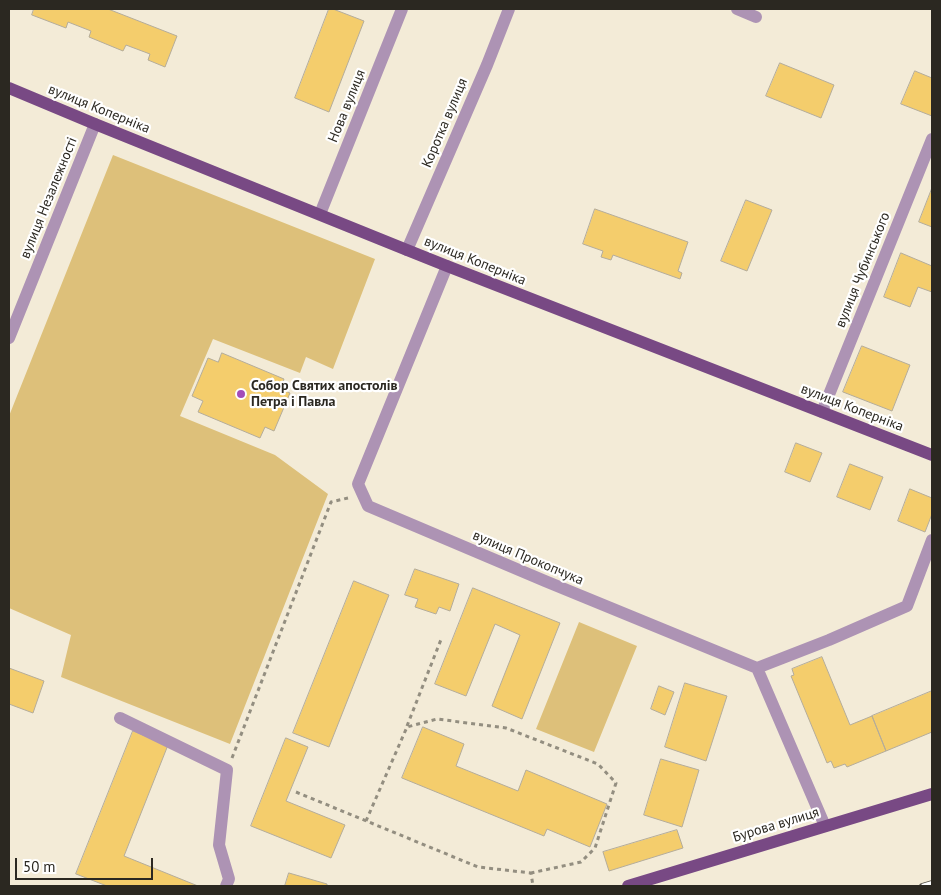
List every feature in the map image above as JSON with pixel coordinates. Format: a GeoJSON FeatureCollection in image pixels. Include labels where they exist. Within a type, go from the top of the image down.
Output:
{"type":"FeatureCollection","features":[{"type":"Feature","properties":{"kind":"main road","name":"вулиця Коперніка"},"geometry":{"type":"LineString","coordinates":[[9,88],[447,266],[932,455]]}},
{"type":"Feature","properties":{"kind":"main road","name":"Бурова вулиця"},"geometry":{"type":"LineString","coordinates":[[628,886],[932,794]]}},
{"type":"Feature","properties":{"kind":"street","name":"Нова вулиця"},"geometry":{"type":"LineString","coordinates":[[320,214],[402,9]]}},
{"type":"Feature","properties":{"kind":"street","name":"Коротка вулиця"},"geometry":{"type":"LineString","coordinates":[[407,250],[509,9]]}},
{"type":"Feature","properties":{"kind":"street"},"geometry":{"type":"LineString","coordinates":[[737,9],[756,17]]}},
{"type":"Feature","properties":{"kind":"street","name":"вулиця Незалежності"},"geometry":{"type":"LineString","coordinates":[[9,338],[95,124]]}},
{"type":"Feature","properties":{"kind":"street","name":"вулиця Чубинського"},"geometry":{"type":"LineString","coordinates":[[822,412],[932,139]]}},
{"type":"Feature","properties":{"kind":"street"},"geometry":{"type":"LineString","coordinates":[[362,494],[358,484],[447,266]]}},
{"type":"Feature","properties":{"kind":"street","name":"вулиця Прокопчука"},"geometry":{"type":"LineString","coordinates":[[362,494],[368,506],[545,582],[757,668]]}},
{"type":"Feature","properties":{"kind":"street"},"geometry":{"type":"LineString","coordinates":[[825,826],[757,668],[829,640],[907,606],[932,540]]}},
{"type":"Feature","properties":{"kind":"street"},"geometry":{"type":"LineString","coordinates":[[120,718],[227,770],[219,845],[229,879],[226,886]]}},
{"type":"Feature","properties":{"kind":"path"},"geometry":{"type":"LineString","coordinates":[[227,770],[331,502],[362,494]]}},
{"type":"Feature","properties":{"kind":"path"},"geometry":{"type":"LineString","coordinates":[[366,821],[407,727],[442,637]]}},
{"type":"Feature","properties":{"kind":"path"},"geometry":{"type":"LineString","coordinates":[[296,792],[478,867],[531,873],[581,862],[595,848],[616,783],[598,764],[506,728],[437,719],[407,727]]}},
{"type":"Feature","properties":{"kind":"path"},"geometry":{"type":"LineString","coordinates":[[531,873],[533,886]]}},
{"type":"Feature","properties":{"kind":"shaded area"},"geometry":{"type":"Polygon","coordinates":[[[113,155],[375,259],[333,369],[306,357],[300,373],[213,339],[180,416],[275,455],[328,494],[230,744],[61,677],[71,635],[9,608],[9,416],[113,155]]]}},
{"type":"Feature","properties":{"kind":"shaded area"},"geometry":{"type":"Polygon","coordinates":[[[579,622],[637,646],[594,752],[536,729],[579,622]]]}},
{"type":"Feature","properties":{"kind":"building"},"geometry":{"type":"Polygon","coordinates":[[[34,9],[108,9],[177,36],[165,67],[148,60],[150,54],[126,45],[123,51],[89,37],[91,31],[68,22],[66,28],[32,15],[34,9]]]}},
{"type":"Feature","properties":{"kind":"building"},"geometry":{"type":"Polygon","coordinates":[[[329,9],[364,21],[329,112],[295,98],[329,9]]]}},
{"type":"Feature","properties":{"kind":"building"},"geometry":{"type":"Polygon","coordinates":[[[780,63],[834,85],[821,118],[766,96],[780,63]]]}},
{"type":"Feature","properties":{"kind":"building"},"geometry":{"type":"Polygon","coordinates":[[[915,71],[932,78],[932,116],[901,104],[915,71]]]}},
{"type":"Feature","properties":{"kind":"building"},"geometry":{"type":"Polygon","coordinates":[[[932,188],[932,227],[919,222],[932,188]]]}},
{"type":"Feature","properties":{"kind":"building"},"geometry":{"type":"Polygon","coordinates":[[[746,200],[772,210],[747,271],[721,261],[746,200]]]}},
{"type":"Feature","properties":{"kind":"building"},"geometry":{"type":"Polygon","coordinates":[[[595,209],[688,242],[678,271],[682,273],[680,279],[613,255],[611,260],[601,257],[603,251],[583,244],[595,209]]]}},
{"type":"Feature","properties":{"kind":"building"},"geometry":{"type":"Polygon","coordinates":[[[901,253],[932,266],[932,292],[918,287],[910,307],[884,297],[901,253]]]}},
{"type":"Feature","properties":{"kind":"building"},"geometry":{"type":"Polygon","coordinates":[[[862,346],[910,365],[892,411],[843,392],[862,346]]]}},
{"type":"Feature","properties":{"kind":"building","name":"Собор Святих апостолів Петра і Павла"},"geometry":{"type":"Polygon","coordinates":[[[222,353],[284,379],[280,389],[290,393],[274,431],[265,427],[260,438],[198,412],[203,401],[192,396],[208,358],[218,362],[222,353]]]}},
{"type":"Feature","properties":{"kind":"building"},"geometry":{"type":"Polygon","coordinates":[[[796,443],[822,453],[810,482],[785,472],[796,443]]]}},
{"type":"Feature","properties":{"kind":"building"},"geometry":{"type":"Polygon","coordinates":[[[850,464],[883,477],[870,510],[837,497],[850,464]]]}},
{"type":"Feature","properties":{"kind":"building"},"geometry":{"type":"Polygon","coordinates":[[[910,489],[932,498],[932,514],[925,532],[898,521],[910,489]]]}},
{"type":"Feature","properties":{"kind":"building"},"geometry":{"type":"Polygon","coordinates":[[[415,569],[459,584],[450,611],[439,607],[436,614],[415,607],[418,599],[405,595],[415,569]]]}},
{"type":"Feature","properties":{"kind":"building"},"geometry":{"type":"Polygon","coordinates":[[[354,581],[389,595],[329,747],[293,733],[354,581]]]}},
{"type":"Feature","properties":{"kind":"building"},"geometry":{"type":"Polygon","coordinates":[[[473,588],[560,623],[522,719],[492,706],[520,635],[495,624],[466,696],[435,684],[473,588]]]}},
{"type":"Feature","properties":{"kind":"building"},"geometry":{"type":"Polygon","coordinates":[[[822,657],[850,725],[872,716],[886,751],[847,767],[845,764],[834,768],[831,761],[827,763],[791,676],[794,675],[792,669],[822,657]]]}},
{"type":"Feature","properties":{"kind":"building"},"geometry":{"type":"Polygon","coordinates":[[[9,668],[44,681],[33,713],[9,704],[9,668]]]}},
{"type":"Feature","properties":{"kind":"building"},"geometry":{"type":"Polygon","coordinates":[[[685,683],[727,696],[706,761],[665,747],[685,683]]]}},
{"type":"Feature","properties":{"kind":"building"},"geometry":{"type":"Polygon","coordinates":[[[659,686],[674,692],[665,715],[651,709],[659,686]]]}},
{"type":"Feature","properties":{"kind":"building"},"geometry":{"type":"Polygon","coordinates":[[[932,691],[932,732],[886,751],[872,716],[932,691]]]}},
{"type":"Feature","properties":{"kind":"building"},"geometry":{"type":"Polygon","coordinates":[[[423,727],[464,744],[456,766],[518,791],[526,770],[607,804],[590,847],[547,829],[544,836],[402,778],[423,727]]]}},
{"type":"Feature","properties":{"kind":"building"},"geometry":{"type":"Polygon","coordinates":[[[133,731],[168,745],[124,856],[198,886],[107,886],[76,874],[133,731]]]}},
{"type":"Feature","properties":{"kind":"building"},"geometry":{"type":"Polygon","coordinates":[[[286,738],[308,747],[286,801],[345,825],[331,858],[251,826],[286,738]]]}},
{"type":"Feature","properties":{"kind":"building"},"geometry":{"type":"Polygon","coordinates":[[[661,759],[699,770],[682,827],[644,815],[661,759]]]}},
{"type":"Feature","properties":{"kind":"building"},"geometry":{"type":"Polygon","coordinates":[[[677,830],[683,848],[609,871],[603,852],[677,830]]]}},
{"type":"Feature","properties":{"kind":"building"},"geometry":{"type":"Polygon","coordinates":[[[289,873],[327,884],[327,886],[285,886],[289,873]]]}},
{"type":"Feature","properties":{"kind":"railway"},"geometry":{"type":"LineString","coordinates":[[922,886],[932,883]]}},
{"type":"Feature","properties":{"kind":"place","name":"Собор Святих апостолів Петра і Павла"},"geometry":{"type":"Point","coordinates":[241,394]}}]}
